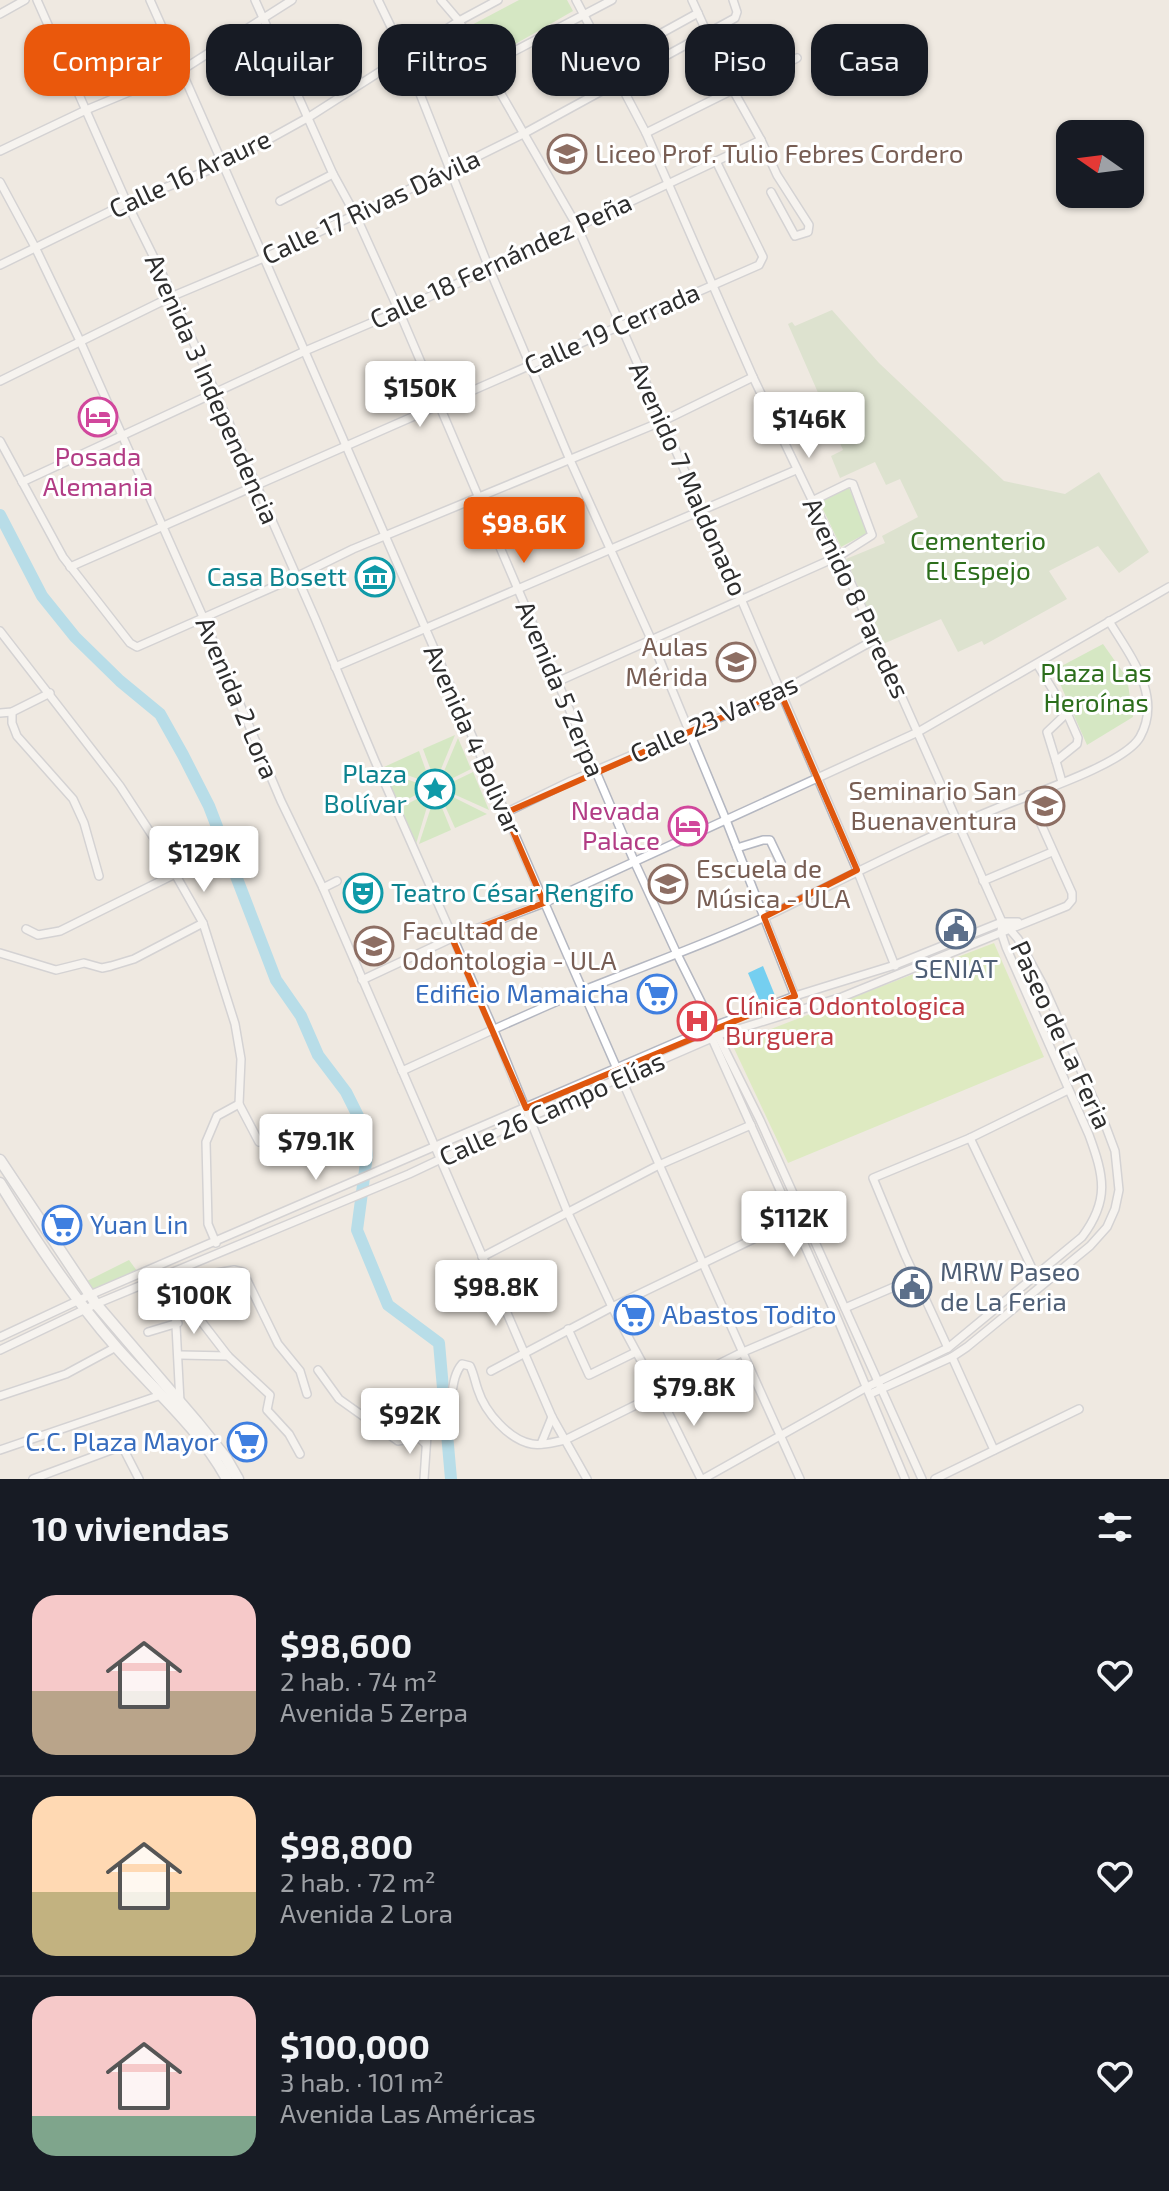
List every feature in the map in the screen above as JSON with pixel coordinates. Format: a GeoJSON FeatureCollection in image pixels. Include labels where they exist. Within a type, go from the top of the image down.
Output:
{"type":"FeatureCollection","features":[{"type":"Feature","properties":{"kind":"street"},"geometry":{"type":"LineString","coordinates":[[0,14],[25,0]]}},
{"type":"Feature","properties":{"kind":"street","name":"Avenida 3 Independencia"},"geometry":{"type":"LineString","coordinates":[[37,0],[127,203],[173,296],[296,577],[493,1028],[567,1211],[612,1307],[702,1479]]}},
{"type":"Feature","properties":{"kind":"street","name":"Avenida 4 Bolivar"},"geometry":{"type":"LineString","coordinates":[[150,0],[161,24]]}},
{"type":"Feature","properties":{"kind":"street","name":"Avenida 5 Zerpa"},"geometry":{"type":"LineString","coordinates":[[255,0],[399,311],[559,681],[595,772],[715,1037]]}},
{"type":"Feature","properties":{"kind":"street"},"geometry":{"type":"LineString","coordinates":[[190,65],[292,0]]}},
{"type":"Feature","properties":{"kind":"street"},"geometry":{"type":"LineString","coordinates":[[378,0],[390,24]]}},
{"type":"Feature","properties":{"kind":"street","name":"Avenido 7 Maldonado"},"geometry":{"type":"LineString","coordinates":[[441,0],[461,24]]}},
{"type":"Feature","properties":{"kind":"street","name":"Calle 16 Araure"},"geometry":{"type":"LineString","coordinates":[[454,24],[498,0]]}},
{"type":"Feature","properties":{"kind":"street","name":"Avenido 8 Paredes"},"geometry":{"type":"LineString","coordinates":[[576,0],[589,24]]}},
{"type":"Feature","properties":{"kind":"street"},"geometry":{"type":"LineString","coordinates":[[516,50],[612,0]]}},
{"type":"Feature","properties":{"kind":"street"},"geometry":{"type":"LineString","coordinates":[[692,0],[703,24]]}},
{"type":"Feature","properties":{"kind":"street","name":"Calle 17 Rivas Dávila"},"geometry":{"type":"LineString","coordinates":[[723,24],[735,18],[737,12],[733,0]]}},
{"type":"Feature","properties":{"kind":"street"},"geometry":{"type":"LineString","coordinates":[[669,29],[698,13]]}},
{"type":"Feature","properties":{"kind":"street","name":"Calle 16 Araure"},"geometry":{"type":"LineString","coordinates":[[0,265],[127,203],[224,164],[309,117],[378,73]]}},
{"type":"Feature","properties":{"kind":"street","name":"Avenida 4 Bolivar"},"geometry":{"type":"LineString","coordinates":[[190,88],[544,903],[800,1479]]}},
{"type":"Feature","properties":{"kind":"street"},"geometry":{"type":"LineString","coordinates":[[0,151],[120,96]]}},
{"type":"Feature","properties":{"kind":"street"},"geometry":{"type":"LineString","coordinates":[[421,96],[570,460],[651,639],[800,1009]]}},
{"type":"Feature","properties":{"kind":"street","name":"Avenido 7 Maldonado"},"geometry":{"type":"LineString","coordinates":[[501,96],[577,226],[741,599],[899,976]]}},
{"type":"Feature","properties":{"kind":"street","name":"Calle 17 Rivas Dávila"},"geometry":{"type":"LineString","coordinates":[[0,381],[173,296],[356,216],[523,134],[591,96]]}},
{"type":"Feature","properties":{"kind":"street","name":"Avenido 8 Paredes"},"geometry":{"type":"LineString","coordinates":[[627,96],[753,377],[839,556],[1002,922]]}},
{"type":"Feature","properties":{"kind":"street"},"geometry":{"type":"LineString","coordinates":[[646,133],[721,96]]}},
{"type":"Feature","properties":{"kind":"street"},"geometry":{"type":"LineString","coordinates":[[736,96],[780,180],[809,225],[808,232],[795,236],[771,192]]}},
{"type":"Feature","properties":{"kind":"street","name":"Calle 18 Fernández Peña"},"geometry":{"type":"LineString","coordinates":[[22,482],[305,351],[399,311],[761,140]]}},
{"type":"Feature","properties":{"kind":"street","name":"Calle 19 Cerrada"},"geometry":{"type":"LineString","coordinates":[[70,567],[759,265],[763,257],[716,161]]}},
{"type":"Feature","properties":{"kind":"street"},"geometry":{"type":"LineString","coordinates":[[280,201],[333,174]]}},
{"type":"Feature","properties":{"kind":"street","name":"Avenida 2 Lora"},"geometry":{"type":"LineString","coordinates":[[0,182],[81,343],[281,801],[323,888],[552,1417],[587,1479]]}},
{"type":"Feature","properties":{"kind":"street"},"geometry":{"type":"LineString","coordinates":[[0,441],[70,567],[133,646],[141,646],[385,536],[663,421],[753,377]]}},
{"type":"Feature","properties":{"kind":"street"},"geometry":{"type":"LineString","coordinates":[[335,667],[796,470]]}},
{"type":"Feature","properties":{"kind":"street"},"geometry":{"type":"LineString","coordinates":[[559,681],[839,556],[872,533],[853,484],[812,501]]}},
{"type":"Feature","properties":{"kind":"street"},"geometry":{"type":"LineString","coordinates":[[362,980],[452,938],[544,903],[635,863],[918,732],[1169,587]]}},
{"type":"Feature","properties":{"kind":"street"},"geometry":{"type":"LineString","coordinates":[[402,1071],[493,1028],[764,917],[857,870],[1131,750],[1141,735],[1148,708],[1146,687],[1109,621]]}},
{"type":"Feature","properties":{"kind":"street"},"geometry":{"type":"LineString","coordinates":[[0,631],[120,786],[203,923],[235,1024],[241,1059],[239,1104],[259,1142]]}},
{"type":"Feature","properties":{"kind":"street","name":"Calle 23 Vargas"},"geometry":{"type":"LineString","coordinates":[[505,813],[780,692],[876,639]]}},
{"type":"Feature","properties":{"kind":"street"},"geometry":{"type":"LineString","coordinates":[[1037,664],[1067,713],[1078,740],[1056,761]]}},
{"type":"Feature","properties":{"kind":"street"},"geometry":{"type":"LineString","coordinates":[[0,713],[12,712],[50,693]]}},
{"type":"Feature","properties":{"kind":"street"},"geometry":{"type":"LineString","coordinates":[[12,712],[17,736],[73,799],[84,823],[99,876]]}},
{"type":"Feature","properties":{"kind":"street"},"geometry":{"type":"LineString","coordinates":[[1062,782],[1047,732],[1067,713]]}},
{"type":"Feature","properties":{"kind":"street"},"geometry":{"type":"LineString","coordinates":[[983,881],[1052,852],[1028,795]]}},
{"type":"Feature","properties":{"kind":"street"},"geometry":{"type":"LineString","coordinates":[[737,848],[770,840],[781,863]]}},
{"type":"Feature","properties":{"kind":"street","name":"Calle 26 Campo Elías"},"geometry":{"type":"LineString","coordinates":[[173,1280],[248,1242],[409,1174],[530,1117],[715,1037],[899,976],[1067,906],[1072,900],[1072,893],[1052,852]]}},
{"type":"Feature","properties":{"kind":"street"},"geometry":{"type":"LineString","coordinates":[[26,929],[38,935],[60,931],[175,874]]}},
{"type":"Feature","properties":{"kind":"street"},"geometry":{"type":"LineString","coordinates":[[323,888],[337,881]]}},
{"type":"Feature","properties":{"kind":"street"},"geometry":{"type":"LineString","coordinates":[[1002,922],[1025,922]]}},
{"type":"Feature","properties":{"kind":"street","name":"Calle 26 Campo Elías"},"geometry":{"type":"LineString","coordinates":[[88,1302],[241,1231],[711,1028],[795,996],[895,965],[1002,922]]}},
{"type":"Feature","properties":{"kind":"street","name":"Paseo de La Feria"},"geometry":{"type":"LineString","coordinates":[[880,1385],[952,1357],[1075,1260],[1107,1227],[1115,1209],[1119,1172],[1106,1127],[1044,987],[1010,928],[1002,922]]}},
{"type":"Feature","properties":{"kind":"street","name":"Paseo de La Feria"},"geometry":{"type":"LineString","coordinates":[[880,1385],[948,1348],[1036,1277],[1082,1237],[1101,1201],[1103,1182],[1100,1164],[1001,932],[1002,922]]}},
{"type":"Feature","properties":{"kind":"street"},"geometry":{"type":"LineString","coordinates":[[0,953],[56,970],[84,963],[102,968],[134,959],[203,923]]}},
{"type":"Feature","properties":{"kind":"street"},"geometry":{"type":"LineString","coordinates":[[715,1037],[905,1479]]}},
{"type":"Feature","properties":{"kind":"street"},"geometry":{"type":"LineString","coordinates":[[715,1037],[845,1308],[922,1479]]}},
{"type":"Feature","properties":{"kind":"street"},"geometry":{"type":"LineString","coordinates":[[948,1348],[873,1178],[970,1138],[1068,1090]]}},
{"type":"Feature","properties":{"kind":"street"},"geometry":{"type":"LineString","coordinates":[[216,1243],[208,1224],[206,1142],[217,1116],[239,1104]]}},
{"type":"Feature","properties":{"kind":"street"},"geometry":{"type":"LineString","coordinates":[[482,1257],[659,1165],[751,1125]]}},
{"type":"Feature","properties":{"kind":"street"},"geometry":{"type":"LineString","coordinates":[[970,1138],[1042,1286]]}},
{"type":"Feature","properties":{"kind":"street"},"geometry":{"type":"LineString","coordinates":[[0,1160],[116,1347],[192,1429],[227,1479]]}},
{"type":"Feature","properties":{"kind":"street"},"geometry":{"type":"LineString","coordinates":[[0,1183],[88,1302],[180,1402],[226,1458],[238,1479]]}},
{"type":"Feature","properties":{"kind":"street"},"geometry":{"type":"LineString","coordinates":[[491,1371],[612,1307],[793,1220]]}},
{"type":"Feature","properties":{"kind":"street"},"geometry":{"type":"LineString","coordinates":[[0,1337],[88,1302],[173,1280],[234,1270],[243,1272],[278,1344],[300,1371],[307,1394]]}},
{"type":"Feature","properties":{"kind":"street"},"geometry":{"type":"LineString","coordinates":[[845,1308],[915,1278]]}},
{"type":"Feature","properties":{"kind":"street"},"geometry":{"type":"LineString","coordinates":[[173,1280],[180,1355],[180,1402]]}},
{"type":"Feature","properties":{"kind":"street"},"geometry":{"type":"LineString","coordinates":[[173,1280],[228,1356],[270,1395],[267,1410],[289,1434],[300,1454]]}},
{"type":"Feature","properties":{"kind":"street"},"geometry":{"type":"LineString","coordinates":[[0,1350],[88,1302]]}},
{"type":"Feature","properties":{"kind":"street"},"geometry":{"type":"LineString","coordinates":[[424,1479],[426,1440],[442,1424],[450,1406],[456,1372],[462,1364],[472,1370],[478,1392],[504,1427],[521,1440],[541,1444],[565,1440],[743,1352],[835,1313]]}},
{"type":"Feature","properties":{"kind":"street"},"geometry":{"type":"LineString","coordinates":[[148,1332],[178,1323]]}},
{"type":"Feature","properties":{"kind":"street"},"geometry":{"type":"LineString","coordinates":[[568,1329],[589,1375],[636,1352]]}},
{"type":"Feature","properties":{"kind":"street"},"geometry":{"type":"LineString","coordinates":[[0,1396],[66,1374],[116,1347]]}},
{"type":"Feature","properties":{"kind":"street"},"geometry":{"type":"LineString","coordinates":[[180,1355],[228,1356]]}},
{"type":"Feature","properties":{"kind":"street"},"geometry":{"type":"LineString","coordinates":[[952,1357],[994,1450]]}},
{"type":"Feature","properties":{"kind":"street"},"geometry":{"type":"LineString","coordinates":[[318,1370],[350,1409],[398,1441],[418,1437],[426,1440]]}},
{"type":"Feature","properties":{"kind":"street"},"geometry":{"type":"LineString","coordinates":[[702,1479],[880,1385]]}},
{"type":"Feature","properties":{"kind":"street"},"geometry":{"type":"LineString","coordinates":[[0,1450],[161,1395]]}},
{"type":"Feature","properties":{"kind":"street"},"geometry":{"type":"LineString","coordinates":[[935,1479],[1079,1409]]}},
{"type":"Feature","properties":{"kind":"street"},"geometry":{"type":"LineString","coordinates":[[541,1444],[552,1417]]}},
{"type":"Feature","properties":{"kind":"street"},"geometry":{"type":"LineString","coordinates":[[33,1479],[122,1446],[139,1479]]}},
{"type":"Feature","properties":{"kind":"highlighted area"},"geometry":{"type":"Polygon","coordinates":[[[780,692],[857,870],[764,917],[795,996],[526,1108],[452,938],[544,903],[505,813],[780,692]]]}},
{"type":"Feature","properties":{"kind":"green space"},"geometry":{"type":"Polygon","coordinates":[[[519,0],[567,0],[573,11],[550,24],[532,24],[532,34],[516,44],[516,24],[474,24],[519,0]]]}},
{"type":"Feature","properties":{"kind":"green space"},"geometry":{"type":"Polygon","coordinates":[[[565,135],[580,160],[568,168],[553,142],[565,135]]]}},
{"type":"Feature","properties":{"kind":"green space","name":"Cementerio El Espejo"},"geometry":{"type":"Polygon","coordinates":[[[832,310],[879,363],[1004,481],[1065,494],[1099,472],[1149,552],[1119,573],[1098,546],[1049,571],[1067,599],[984,645],[982,641],[958,652],[941,619],[883,644],[846,559],[885,543],[882,536],[918,517],[900,479],[886,485],[875,462],[840,478],[831,456],[843,450],[788,324],[792,322],[795,326],[832,310]]]}},
{"type":"Feature","properties":{"kind":"green space"},"geometry":{"type":"Polygon","coordinates":[[[849,488],[869,532],[841,547],[819,501],[849,488]]]}},
{"type":"Feature","properties":{"kind":"green space","name":"Plaza Las Heroínas"},"geometry":{"type":"Polygon","coordinates":[[[1103,644],[1127,678],[1133,717],[1087,745],[1054,670],[1103,644]]]}},
{"type":"Feature","properties":{"kind":"green space"},"geometry":{"type":"Polygon","coordinates":[[[455,735],[439,774],[433,776],[423,749],[455,735]]]}},
{"type":"Feature","properties":{"kind":"green space"},"geometry":{"type":"Polygon","coordinates":[[[458,738],[471,769],[445,782],[442,776],[458,738]]]}},
{"type":"Feature","properties":{"kind":"green space"},"geometry":{"type":"Polygon","coordinates":[[[419,751],[429,779],[424,781],[384,767],[419,751]]]}},
{"type":"Feature","properties":{"kind":"green space"},"geometry":{"type":"Polygon","coordinates":[[[384,771],[423,785],[425,790],[399,804],[384,771]]]}},
{"type":"Feature","properties":{"kind":"green space"},"geometry":{"type":"Polygon","coordinates":[[[473,772],[489,810],[449,792],[446,785],[473,772]]]}},
{"type":"Feature","properties":{"kind":"green space"},"geometry":{"type":"Polygon","coordinates":[[[426,794],[429,800],[416,844],[400,808],[426,794]]]}},
{"type":"Feature","properties":{"kind":"green space"},"geometry":{"type":"Polygon","coordinates":[[[447,794],[487,814],[455,828],[441,797],[447,794]]]}},
{"type":"Feature","properties":{"kind":"green space"},"geometry":{"type":"Polygon","coordinates":[[[438,798],[451,830],[419,844],[433,801],[438,798]]]}},
{"type":"Feature","properties":{"kind":"green space"},"geometry":{"type":"Polygon","coordinates":[[[994,943],[1044,1057],[788,1163],[732,1044],[994,943]]]}},
{"type":"Feature","properties":{"kind":"green space"},"geometry":{"type":"Polygon","coordinates":[[[129,1260],[140,1275],[91,1294],[83,1283],[129,1260]]]}},
{"type":"Feature","properties":{"kind":"water"},"geometry":{"type":"Polygon","coordinates":[[[763,966],[776,998],[761,1004],[748,973],[763,966]]]}},
{"type":"Feature","properties":{"kind":"waterway"},"geometry":{"type":"LineString","coordinates":[[0,515],[42,596],[75,637],[160,714],[209,806],[276,980],[301,1016],[318,1055],[346,1092],[362,1124],[367,1155],[357,1230],[388,1305],[439,1343],[451,1479]]}},
{"type":"Feature","properties":{"kind":"place","name":"Liceo Prof. Tulio Febres Cordero"},"geometry":{"type":"Point","coordinates":[567,154]}},
{"type":"Feature","properties":{"kind":"place","name":"Posada Alemania"},"geometry":{"type":"Point","coordinates":[98,417]}},
{"type":"Feature","properties":{"kind":"place","name":"Casa Bosett"},"geometry":{"type":"Point","coordinates":[375,577]}},
{"type":"Feature","properties":{"kind":"place","name":"Aulas Mérida"},"geometry":{"type":"Point","coordinates":[736,662]}},
{"type":"Feature","properties":{"kind":"place","name":"Plaza Bolívar"},"geometry":{"type":"Point","coordinates":[435,789]}},
{"type":"Feature","properties":{"kind":"place","name":"Seminario San Buenaventura"},"geometry":{"type":"Point","coordinates":[1045,806]}},
{"type":"Feature","properties":{"kind":"place","name":"Nevada Palace"},"geometry":{"type":"Point","coordinates":[688,826]}},
{"type":"Feature","properties":{"kind":"place","name":"Escuela de Música - ULA"},"geometry":{"type":"Point","coordinates":[668,884]}},
{"type":"Feature","properties":{"kind":"place","name":"Teatro César Rengifo"},"geometry":{"type":"Point","coordinates":[363,893]}},
{"type":"Feature","properties":{"kind":"place","name":"SENIAT"},"geometry":{"type":"Point","coordinates":[956,929]}},
{"type":"Feature","properties":{"kind":"place","name":"Facultad de Odontologia - ULA"},"geometry":{"type":"Point","coordinates":[374,946]}},
{"type":"Feature","properties":{"kind":"place","name":"Edificio Mamaicha"},"geometry":{"type":"Point","coordinates":[657,994]}},
{"type":"Feature","properties":{"kind":"place","name":"Clínica Odontologica Burguera"},"geometry":{"type":"Point","coordinates":[697,1021]}},
{"type":"Feature","properties":{"kind":"place","name":"Yuan Lin"},"geometry":{"type":"Point","coordinates":[62,1225]}},
{"type":"Feature","properties":{"kind":"place","name":"MRW Paseo de La Feria"},"geometry":{"type":"Point","coordinates":[912,1287]}},
{"type":"Feature","properties":{"kind":"place","name":"Abastos Todito"},"geometry":{"type":"Point","coordinates":[634,1315]}},
{"type":"Feature","properties":{"kind":"place","name":"C.C. Plaza Mayor"},"geometry":{"type":"Point","coordinates":[247,1442]}}]}
